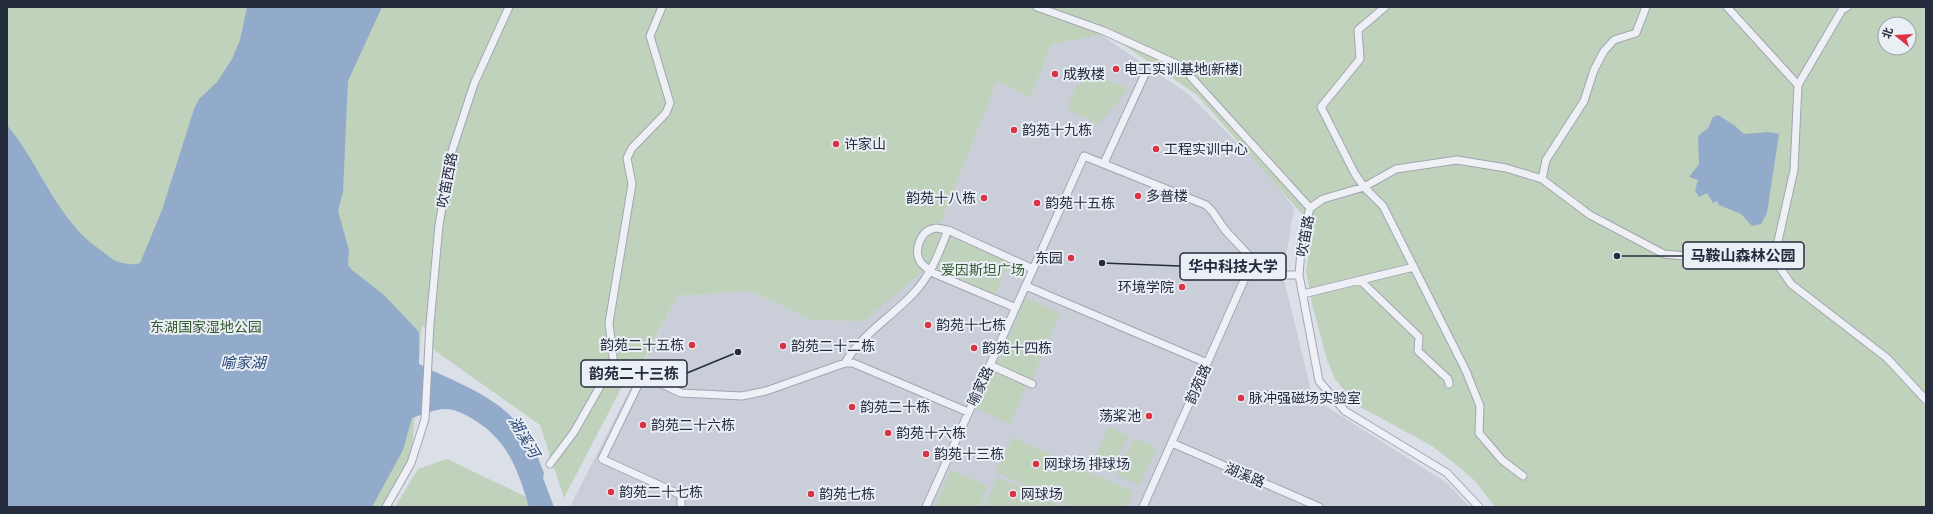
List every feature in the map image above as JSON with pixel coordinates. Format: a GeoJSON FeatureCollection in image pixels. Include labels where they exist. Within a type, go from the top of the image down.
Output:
{"type":"FeatureCollection","features":[{"type":"Feature","properties":{"kind":"street","name":"吹笛西路"},"geometry":{"type":"LineString","coordinates":[[386,507],[411,463],[425,419],[427,362],[439,225],[452,151],[474,84],[509,7]]}},
{"type":"Feature","properties":{"kind":"street"},"geometry":{"type":"LineString","coordinates":[[550,464],[574,432],[602,383],[611,380],[615,375],[609,323],[632,184],[627,158],[632,148],[666,113],[670,103],[650,36],[662,7]]}},
{"type":"Feature","properties":{"kind":"street","name":"吹笛路"},"geometry":{"type":"LineString","coordinates":[[1037,7],[1104,31],[1181,66],[1288,182],[1310,208],[1302,238],[1299,275],[1318,381],[1345,411],[1447,473],[1479,507]]}},
{"type":"Feature","properties":{"kind":"street"},"geometry":{"type":"LineString","coordinates":[[1385,7],[1358,30],[1360,59],[1321,107],[1355,174],[1364,187],[1384,206],[1466,371],[1480,406],[1479,433],[1502,460],[1523,476]]}},
{"type":"Feature","properties":{"kind":"street"},"geometry":{"type":"LineString","coordinates":[[1542,179],[1546,160],[1584,101],[1594,70],[1604,51],[1614,40],[1636,33],[1646,7]]}},
{"type":"Feature","properties":{"kind":"street"},"geometry":{"type":"LineString","coordinates":[[1727,7],[1798,85]]}},
{"type":"Feature","properties":{"kind":"street"},"geometry":{"type":"LineString","coordinates":[[1847,7],[1842,10],[1822,41],[1798,85],[1794,170],[1774,259],[1790,284],[1888,358],[1926,400]]}},
{"type":"Feature","properties":{"kind":"street"},"geometry":{"type":"LineString","coordinates":[[1146,72],[1104,163],[1206,205],[1225,230],[1253,260],[1283,275],[1299,275]]}},
{"type":"Feature","properties":{"kind":"street","name":"喻家路"},"geometry":{"type":"LineString","coordinates":[[926,507],[1084,156],[1104,163]]}},
{"type":"Feature","properties":{"kind":"street"},"geometry":{"type":"LineString","coordinates":[[1310,208],[1323,199],[1364,187],[1396,169],[1457,160],[1506,168],[1542,179],[1590,215],[1664,254],[1706,258],[1723,255],[1747,254],[1774,259]]}},
{"type":"Feature","properties":{"kind":"street"},"geometry":{"type":"LineString","coordinates":[[1016,308],[931,272],[922,263],[917,252],[919,241],[925,233],[936,228],[948,230],[1033,269]]}},
{"type":"Feature","properties":{"kind":"street"},"geometry":{"type":"LineString","coordinates":[[845,362],[853,349],[914,293],[931,272],[948,230]]}},
{"type":"Feature","properties":{"kind":"street","name":"韵苑路"},"geometry":{"type":"LineString","coordinates":[[1143,507],[1253,260]]}},
{"type":"Feature","properties":{"kind":"street"},"geometry":{"type":"LineString","coordinates":[[1303,294],[1414,267]]}},
{"type":"Feature","properties":{"kind":"street"},"geometry":{"type":"LineString","coordinates":[[1360,280],[1419,336],[1418,350],[1448,379],[1449,384]]}},
{"type":"Feature","properties":{"kind":"street"},"geometry":{"type":"LineString","coordinates":[[1026,286],[1207,363]]}},
{"type":"Feature","properties":{"kind":"street"},"geometry":{"type":"LineString","coordinates":[[681,507],[681,495],[602,459],[639,383],[649,378],[681,392],[742,396],[766,391],[845,362],[854,363],[968,412]]}},
{"type":"Feature","properties":{"kind":"street"},"geometry":{"type":"LineString","coordinates":[[990,365],[1032,384]]}},
{"type":"Feature","properties":{"kind":"street","name":"湖溪路"},"geometry":{"type":"LineString","coordinates":[[1172,443],[1316,506]]}},
{"type":"Feature","properties":{"kind":"shaded area"},"geometry":{"type":"Polygon","coordinates":[[[1101,35],[1187,93],[1264,169],[1294,208],[1283,275],[1313,398],[1447,483],[1470,507],[570,507],[677,296],[750,291],[812,320],[914,256],[915,239],[928,226],[941,222],[997,80],[1030,98],[1052,44],[1101,35]]]}},
{"type":"Feature","properties":{"kind":"green space","name":"东湖国家湿地公园"},"geometry":{"type":"Polygon","coordinates":[[[7,7],[1926,7],[1926,507],[1495,507],[1475,481],[1432,446],[1355,404],[1335,379],[1327,360],[1313,308],[1306,271],[1310,246],[1315,229],[1197,95],[1103,31],[1095,33],[1101,35],[1052,44],[1030,98],[997,81],[941,222],[925,229],[917,237],[915,242],[914,255],[923,271],[864,321],[812,320],[750,291],[677,296],[639,369],[637,358],[564,498],[540,425],[434,350],[429,333],[422,325],[411,463],[385,507],[7,507],[7,7]]]}},
{"type":"Feature","properties":{"kind":"green space"},"geometry":{"type":"Polygon","coordinates":[[[1093,74],[1129,89],[1099,124],[1067,109],[1076,85],[1091,79],[1093,74]]]}},
{"type":"Feature","properties":{"kind":"green space","name":"爱因斯坦广场"},"geometry":{"type":"Polygon","coordinates":[[[934,232],[943,234],[1009,262],[995,295],[930,266],[923,256],[922,247],[925,238],[934,232]]]}},
{"type":"Feature","properties":{"kind":"green space"},"geometry":{"type":"Polygon","coordinates":[[[1026,297],[1060,313],[1032,380],[997,364],[1026,297]]]}},
{"type":"Feature","properties":{"kind":"green space"},"geometry":{"type":"Polygon","coordinates":[[[993,369],[1027,384],[1010,424],[976,408],[993,369]]]}},
{"type":"Feature","properties":{"kind":"green space"},"geometry":{"type":"Polygon","coordinates":[[[1109,426],[1129,436],[1111,473],[1092,464],[1109,426]]]}},
{"type":"Feature","properties":{"kind":"green space","name":"网球场 排球场"},"geometry":{"type":"Polygon","coordinates":[[[1013,437],[1133,492],[1126,507],[1071,507],[996,472],[1013,437]]]}},
{"type":"Feature","properties":{"kind":"green space"},"geometry":{"type":"Polygon","coordinates":[[[1134,438],[1157,448],[1139,485],[1116,475],[1134,438]]]}},
{"type":"Feature","properties":{"kind":"green space"},"geometry":{"type":"Polygon","coordinates":[[[447,459],[535,501],[536,507],[395,507],[418,469],[447,459]]]}},
{"type":"Feature","properties":{"kind":"green space"},"geometry":{"type":"Polygon","coordinates":[[[951,470],[988,486],[979,507],[935,507],[951,470]]]}},
{"type":"Feature","properties":{"kind":"green space","name":"网球场"},"geometry":{"type":"Polygon","coordinates":[[[998,477],[1064,507],[984,507],[998,477]]]}},
{"type":"Feature","properties":{"kind":"water","name":"喻家湖"},"geometry":{"type":"Polygon","coordinates":[[[247,7],[382,7],[348,81],[343,192],[338,211],[349,250],[348,265],[352,270],[384,295],[419,332],[419,364],[494,402],[519,425],[536,451],[544,473],[543,478],[554,507],[529,507],[521,481],[511,458],[497,438],[476,421],[457,411],[441,409],[412,418],[403,450],[372,507],[7,507],[7,125],[25,150],[65,215],[87,240],[118,262],[126,264],[140,263],[162,210],[194,109],[199,99],[217,82],[232,59],[240,40],[247,7]]]}},
{"type":"Feature","properties":{"kind":"water"},"geometry":{"type":"Polygon","coordinates":[[[1718,115],[1734,125],[1744,134],[1769,132],[1779,134],[1767,213],[1761,224],[1752,226],[1741,214],[1719,205],[1717,201],[1713,203],[1707,193],[1699,197],[1695,190],[1698,180],[1689,177],[1699,164],[1698,136],[1708,128],[1713,117],[1718,115]]]}},
{"type":"Feature","properties":{"kind":"place","name":"电工实训基地(新楼)"},"geometry":{"type":"Point","coordinates":[1116,69]}},
{"type":"Feature","properties":{"kind":"place","name":"成教楼"},"geometry":{"type":"Point","coordinates":[1055,74]}},
{"type":"Feature","properties":{"kind":"place","name":"韵苑十九栋"},"geometry":{"type":"Point","coordinates":[1014,130]}},
{"type":"Feature","properties":{"kind":"place","name":"许家山"},"geometry":{"type":"Point","coordinates":[836,144]}},
{"type":"Feature","properties":{"kind":"place","name":"工程实训中心"},"geometry":{"type":"Point","coordinates":[1156,149]}},
{"type":"Feature","properties":{"kind":"place","name":"多普楼"},"geometry":{"type":"Point","coordinates":[1138,196]}},
{"type":"Feature","properties":{"kind":"place","name":"韵苑十八栋"},"geometry":{"type":"Point","coordinates":[984,198]}},
{"type":"Feature","properties":{"kind":"place","name":"韵苑十五栋"},"geometry":{"type":"Point","coordinates":[1037,203]}},
{"type":"Feature","properties":{"kind":"place","name":"马鞍山森林公园"},"geometry":{"type":"Point","coordinates":[1617,256]}},
{"type":"Feature","properties":{"kind":"place","name":"东园"},"geometry":{"type":"Point","coordinates":[1071,258]}},
{"type":"Feature","properties":{"kind":"place","name":"华中科技大学"},"geometry":{"type":"Point","coordinates":[1102,263]}},
{"type":"Feature","properties":{"kind":"place","name":"环境学院"},"geometry":{"type":"Point","coordinates":[1182,287]}},
{"type":"Feature","properties":{"kind":"place","name":"韵苑十七栋"},"geometry":{"type":"Point","coordinates":[928,325]}},
{"type":"Feature","properties":{"kind":"place","name":"韵苑二十五栋"},"geometry":{"type":"Point","coordinates":[692,345]}},
{"type":"Feature","properties":{"kind":"place","name":"韵苑二十二栋"},"geometry":{"type":"Point","coordinates":[783,346]}},
{"type":"Feature","properties":{"kind":"place","name":"韵苑十四栋"},"geometry":{"type":"Point","coordinates":[974,348]}},
{"type":"Feature","properties":{"kind":"place","name":"韵苑二十三栋"},"geometry":{"type":"Point","coordinates":[738,352]}},
{"type":"Feature","properties":{"kind":"place","name":"脉冲强磁场实验室"},"geometry":{"type":"Point","coordinates":[1241,398]}},
{"type":"Feature","properties":{"kind":"place","name":"韵苑二十栋"},"geometry":{"type":"Point","coordinates":[852,407]}},
{"type":"Feature","properties":{"kind":"place","name":"荡桨池"},"geometry":{"type":"Point","coordinates":[1149,416]}},
{"type":"Feature","properties":{"kind":"place","name":"韵苑二十六栋"},"geometry":{"type":"Point","coordinates":[643,425]}},
{"type":"Feature","properties":{"kind":"place","name":"韵苑十六栋"},"geometry":{"type":"Point","coordinates":[888,433]}},
{"type":"Feature","properties":{"kind":"place","name":"韵苑十三栋"},"geometry":{"type":"Point","coordinates":[926,454]}},
{"type":"Feature","properties":{"kind":"place","name":"网球场 排球场"},"geometry":{"type":"Point","coordinates":[1036,464]}},
{"type":"Feature","properties":{"kind":"place","name":"韵苑二十七栋"},"geometry":{"type":"Point","coordinates":[611,492]}},
{"type":"Feature","properties":{"kind":"place","name":"韵苑七栋"},"geometry":{"type":"Point","coordinates":[811,494]}},
{"type":"Feature","properties":{"kind":"place","name":"网球场"},"geometry":{"type":"Point","coordinates":[1013,494]}},
{"type":"Feature","properties":{"kind":"water label","name":"湖溪河"},"geometry":{"type":"Point","coordinates":[524,437]}}]}
